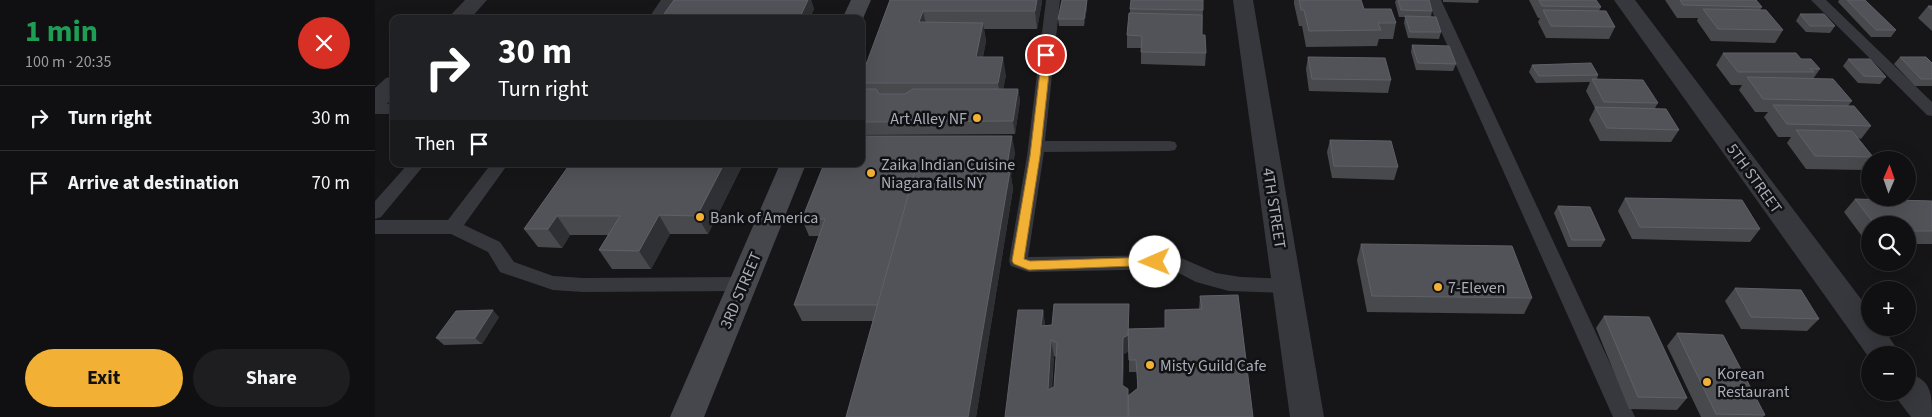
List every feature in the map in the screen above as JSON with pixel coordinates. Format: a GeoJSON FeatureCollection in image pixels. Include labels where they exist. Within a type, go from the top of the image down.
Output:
{"type":"FeatureCollection","features":[{"type":"Feature","properties":{"kind":"street"},"geometry":{"type":"LineString","coordinates":[[462,15],[477,0]]}},
{"type":"Feature","properties":{"kind":"street"},"geometry":{"type":"LineString","coordinates":[[855,15],[861,0]]}},
{"type":"Feature","properties":{"kind":"street","name":"4TH STREET"},"geometry":{"type":"LineString","coordinates":[[1243,0],[1307,417]]}},
{"type":"Feature","properties":{"kind":"street","name":"5TH STREET"},"geometry":{"type":"LineString","coordinates":[[1624,0],[1878,346]]}},
{"type":"Feature","properties":{"kind":"street"},"geometry":{"type":"LineString","coordinates":[[375,102],[390,87]]}},
{"type":"Feature","properties":{"kind":"street","name":"3RD STREET"},"geometry":{"type":"LineString","coordinates":[[687,417],[792,167]]}},
{"type":"Feature","properties":{"kind":"street"},"geometry":{"type":"LineString","coordinates":[[1916,398],[1931,417]]}},
{"type":"Feature","properties":{"kind":"lane"},"geometry":{"type":"LineString","coordinates":[[658,15],[668,0]]}},
{"type":"Feature","properties":{"kind":"lane"},"geometry":{"type":"LineString","coordinates":[[1053,0],[1036,147],[1018,261],[1029,265],[1174,262],[1193,273],[1220,283],[1287,286]]}},
{"type":"Feature","properties":{"kind":"lane"},"geometry":{"type":"LineString","coordinates":[[1434,0],[1624,417]]}},
{"type":"Feature","properties":{"kind":"lane"},"geometry":{"type":"LineString","coordinates":[[1818,0],[1932,111]]}},
{"type":"Feature","properties":{"kind":"lane"},"geometry":{"type":"LineString","coordinates":[[375,109],[390,109]]}},
{"type":"Feature","properties":{"kind":"lane"},"geometry":{"type":"LineString","coordinates":[[1036,147],[1169,146]]}},
{"type":"Feature","properties":{"kind":"lane"},"geometry":{"type":"LineString","coordinates":[[375,213],[414,167]]}},
{"type":"Feature","properties":{"kind":"lane"},"geometry":{"type":"LineString","coordinates":[[453,227],[498,167]]}},
{"type":"Feature","properties":{"kind":"lane"},"geometry":{"type":"LineString","coordinates":[[375,227],[453,227],[494,247],[507,267],[553,283],[583,286],[743,284]]}},
{"type":"Feature","properties":{"kind":"building"},"geometry":{"type":"Polygon","coordinates":[[[674,0],[808,0],[801,15],[663,15],[674,0]]]}},
{"type":"Feature","properties":{"kind":"building"},"geometry":{"type":"Polygon","coordinates":[[[890,0],[1037,0],[1035,11],[923,11],[919,22],[983,23],[976,57],[1003,57],[998,83],[865,83],[865,67],[890,0]]]}},
{"type":"Feature","properties":{"kind":"building"},"geometry":{"type":"Polygon","coordinates":[[[1062,0],[1087,0],[1084,19],[1058,19],[1062,0]]]}},
{"type":"Feature","properties":{"kind":"building"},"geometry":{"type":"Polygon","coordinates":[[[1131,0],[1203,0],[1203,10],[1130,9],[1131,0]]]}},
{"type":"Feature","properties":{"kind":"building"},"geometry":{"type":"Polygon","coordinates":[[[1299,0],[1361,0],[1364,9],[1391,9],[1396,23],[1378,23],[1381,30],[1309,31],[1304,10],[1301,10],[1299,0]]]}},
{"type":"Feature","properties":{"kind":"building"},"geometry":{"type":"Polygon","coordinates":[[[1398,0],[1429,0],[1432,11],[1401,10],[1398,0]]]}},
{"type":"Feature","properties":{"kind":"building"},"geometry":{"type":"Polygon","coordinates":[[[1539,0],[1596,0],[1601,7],[1542,6],[1539,0]]]}},
{"type":"Feature","properties":{"kind":"building"},"geometry":{"type":"Polygon","coordinates":[[[1680,0],[1756,0],[1762,7],[1683,5],[1680,0]]]}},
{"type":"Feature","properties":{"kind":"building"},"geometry":{"type":"Polygon","coordinates":[[[1847,0],[1865,0],[1896,30],[1876,30],[1847,0]]]}},
{"type":"Feature","properties":{"kind":"building"},"geometry":{"type":"Polygon","coordinates":[[[1703,9],[1766,10],[1783,30],[1718,29],[1703,9]]]}},
{"type":"Feature","properties":{"kind":"building"},"geometry":{"type":"Polygon","coordinates":[[[1543,10],[1606,11],[1615,27],[1551,26],[1543,10]]]}},
{"type":"Feature","properties":{"kind":"building"},"geometry":{"type":"Polygon","coordinates":[[[1129,13],[1202,15],[1202,35],[1205,35],[1206,53],[1141,52],[1142,36],[1127,35],[1129,13]]]}},
{"type":"Feature","properties":{"kind":"building"},"geometry":{"type":"Polygon","coordinates":[[[1800,14],[1824,14],[1835,26],[1810,26],[1800,14]]]}},
{"type":"Feature","properties":{"kind":"building"},"geometry":{"type":"Polygon","coordinates":[[[1405,16],[1436,17],[1441,32],[1410,32],[1405,16]]]}},
{"type":"Feature","properties":{"kind":"building"},"geometry":{"type":"Polygon","coordinates":[[[1412,45],[1449,46],[1456,64],[1418,63],[1412,45]]]}},
{"type":"Feature","properties":{"kind":"building"},"geometry":{"type":"Polygon","coordinates":[[[1723,53],[1796,53],[1801,59],[1811,59],[1820,69],[1810,69],[1814,72],[1738,72],[1723,53]]]}},
{"type":"Feature","properties":{"kind":"building"},"geometry":{"type":"Polygon","coordinates":[[[1308,57],[1385,58],[1391,80],[1312,79],[1308,57]]]}},
{"type":"Feature","properties":{"kind":"building"},"geometry":{"type":"Polygon","coordinates":[[[1900,57],[1926,57],[1932,63],[1932,79],[1921,79],[1900,57]]]}},
{"type":"Feature","properties":{"kind":"building"},"geometry":{"type":"Polygon","coordinates":[[[1848,59],[1870,59],[1886,77],[1864,76],[1848,59]]]}},
{"type":"Feature","properties":{"kind":"building"},"geometry":{"type":"Polygon","coordinates":[[[1591,63],[1598,75],[1539,76],[1532,65],[1591,63]]]}},
{"type":"Feature","properties":{"kind":"building"},"geometry":{"type":"Polygon","coordinates":[[[1747,77],[1833,79],[1852,101],[1763,99],[1747,77]]]}},
{"type":"Feature","properties":{"kind":"building"},"geometry":{"type":"Polygon","coordinates":[[[1592,79],[1643,80],[1658,103],[1604,102],[1592,79]]]}},
{"type":"Feature","properties":{"kind":"building"},"geometry":{"type":"Polygon","coordinates":[[[865,89],[876,89],[879,94],[905,94],[913,89],[1018,89],[1013,121],[865,122],[865,89]]]}},
{"type":"Feature","properties":{"kind":"building"},"geometry":{"type":"Polygon","coordinates":[[[1773,105],[1854,106],[1871,126],[1787,124],[1773,105]]]}},
{"type":"Feature","properties":{"kind":"building"},"geometry":{"type":"Polygon","coordinates":[[[1595,107],[1666,109],[1679,130],[1607,128],[1595,107]]]}},
{"type":"Feature","properties":{"kind":"building"},"geometry":{"type":"Polygon","coordinates":[[[1796,130],[1852,131],[1868,151],[1861,151],[1861,157],[1815,156],[1796,130]]]}},
{"type":"Feature","properties":{"kind":"building"},"geometry":{"type":"Polygon","coordinates":[[[865,136],[1012,136],[1006,171],[915,171],[878,305],[794,305],[825,219],[802,219],[823,167],[865,167],[865,136]]]}},
{"type":"Feature","properties":{"kind":"building"},"geometry":{"type":"Polygon","coordinates":[[[1330,140],[1391,141],[1398,167],[1334,166],[1330,140]]]}},
{"type":"Feature","properties":{"kind":"building"},"geometry":{"type":"Polygon","coordinates":[[[568,167],[722,167],[697,216],[659,215],[639,251],[599,250],[620,216],[557,216],[548,229],[524,229],[568,167]]]}},
{"type":"Feature","properties":{"kind":"building"},"geometry":{"type":"Polygon","coordinates":[[[915,171],[1010,171],[968,417],[846,417],[915,171]]]}},
{"type":"Feature","properties":{"kind":"building"},"geometry":{"type":"Polygon","coordinates":[[[1625,198],[1742,200],[1760,229],[1640,227],[1625,198]]]}},
{"type":"Feature","properties":{"kind":"building"},"geometry":{"type":"Polygon","coordinates":[[[1855,199],[1861,199],[1861,206],[1916,206],[1916,201],[1932,201],[1932,231],[1916,231],[1916,216],[1868,216],[1855,199]]]}},
{"type":"Feature","properties":{"kind":"building"},"geometry":{"type":"Polygon","coordinates":[[[1558,206],[1590,207],[1605,240],[1572,240],[1558,206]]]}},
{"type":"Feature","properties":{"kind":"building","name":"7-Eleven"},"geometry":{"type":"Polygon","coordinates":[[[1361,244],[1512,246],[1532,298],[1372,296],[1361,244]]]}},
{"type":"Feature","properties":{"kind":"building"},"geometry":{"type":"Polygon","coordinates":[[[1735,288],[1801,290],[1819,319],[1751,317],[1735,288]]]}},
{"type":"Feature","properties":{"kind":"building"},"geometry":{"type":"Polygon","coordinates":[[[1238,295],[1253,417],[1129,417],[1128,396],[1138,388],[1136,360],[1129,360],[1128,329],[1165,328],[1165,310],[1202,309],[1200,296],[1238,295]]]}},
{"type":"Feature","properties":{"kind":"building"},"geometry":{"type":"Polygon","coordinates":[[[1054,304],[1129,304],[1128,335],[1123,338],[1122,385],[1128,389],[1128,417],[1005,417],[1018,310],[1043,310],[1041,326],[1052,325],[1054,304]],[[1051,340],[1048,390],[1054,387],[1057,343],[1051,340]]]}},
{"type":"Feature","properties":{"kind":"building"},"geometry":{"type":"Polygon","coordinates":[[[493,310],[475,338],[436,338],[456,311],[493,310]]]}},
{"type":"Feature","properties":{"kind":"building"},"geometry":{"type":"Polygon","coordinates":[[[1604,316],[1649,317],[1687,398],[1638,397],[1604,316]]]}},
{"type":"Feature","properties":{"kind":"building"},"geometry":{"type":"Polygon","coordinates":[[[1677,333],[1723,335],[1765,415],[1716,414],[1677,333]]]}},
{"type":"Feature","properties":{"kind":"place","name":"Art Alley NF"},"geometry":{"type":"Point","coordinates":[977,118]}},
{"type":"Feature","properties":{"kind":"place","name":"Zaika Indian Cuisine Niagara falls NY"},"geometry":{"type":"Point","coordinates":[871,173]}},
{"type":"Feature","properties":{"kind":"place","name":"Bank of America"},"geometry":{"type":"Point","coordinates":[700,217]}},
{"type":"Feature","properties":{"kind":"place","name":"7-Eleven"},"geometry":{"type":"Point","coordinates":[1438,287]}},
{"type":"Feature","properties":{"kind":"place","name":"Misty Guild Cafe"},"geometry":{"type":"Point","coordinates":[1150,365]}},
{"type":"Feature","properties":{"kind":"place","name":"Korean Restaurant"},"geometry":{"type":"Point","coordinates":[1707,382]}},
{"type":"Feature","properties":{"kind":"route"},"geometry":{"type":"LineString","coordinates":[[1046,55],[1035,156],[1018,261],[1029,265],[1155,262]]}}]}
